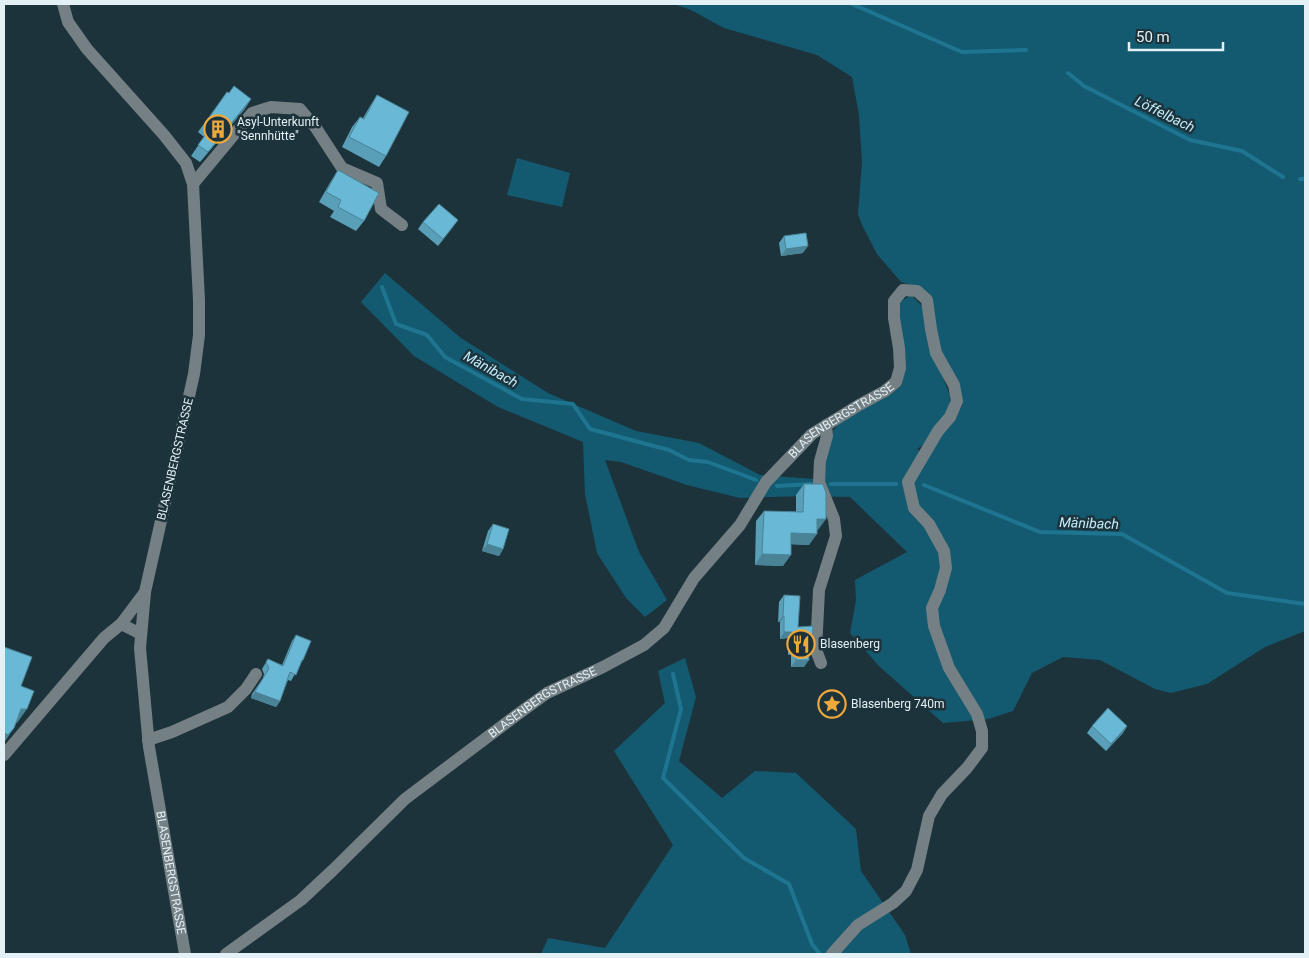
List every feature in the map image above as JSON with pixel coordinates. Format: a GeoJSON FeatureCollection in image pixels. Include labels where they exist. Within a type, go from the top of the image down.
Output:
{"type":"FeatureCollection","features":[{"type":"Feature","properties":{"kind":"street","name":"BLASENBERGSTRASSE"},"geometry":{"type":"LineString","coordinates":[[63,4],[68,22],[87,48],[186,162],[193,184],[200,300],[199,335],[194,374],[145,592],[140,648],[148,740],[185,954]]}},
{"type":"Feature","properties":{"kind":"street"},"geometry":{"type":"LineString","coordinates":[[193,184],[252,114],[272,107],[300,109],[316,128],[342,168],[377,183],[381,209],[402,225]]}},
{"type":"Feature","properties":{"kind":"street","name":"BLASENBERGSTRASSE"},"geometry":{"type":"LineString","coordinates":[[226,954],[301,900],[405,799],[518,714],[547,693],[603,667],[644,645],[664,628],[694,578],[740,525],[766,482],[812,434],[859,405],[886,392],[896,382],[900,368],[894,318],[894,301],[903,290],[917,291],[927,300],[936,353],[954,386],[957,401],[950,417],[938,431],[908,482],[914,508],[929,524],[944,551],[946,568],[940,590],[932,608],[934,626],[949,668],[977,714],[982,732],[982,748],[967,768],[942,794],[929,816],[917,870],[906,891],[893,903],[858,925],[832,954]]}},
{"type":"Feature","properties":{"kind":"street"},"geometry":{"type":"LineString","coordinates":[[821,663],[816,650],[819,590],[836,536],[834,518],[819,482],[820,461],[827,436],[826,425]]}},
{"type":"Feature","properties":{"kind":"street"},"geometry":{"type":"LineString","coordinates":[[4,755],[104,638],[121,624],[145,592]]}},
{"type":"Feature","properties":{"kind":"street"},"geometry":{"type":"LineString","coordinates":[[121,624],[141,634]]}},
{"type":"Feature","properties":{"kind":"street"},"geometry":{"type":"LineString","coordinates":[[148,740],[172,732],[228,707],[246,689],[256,674]]}},
{"type":"Feature","properties":{"kind":"shaded area"},"geometry":{"type":"Polygon","coordinates":[[[674,4],[1305,4],[1305,631],[1265,647],[1207,684],[1171,693],[1155,689],[1100,660],[1063,657],[1032,673],[1013,711],[988,719],[943,723],[879,666],[850,633],[856,600],[855,580],[907,552],[850,497],[740,498],[687,485],[621,462],[605,460],[639,552],[667,600],[645,617],[626,598],[597,553],[585,494],[583,442],[498,407],[414,356],[361,302],[385,273],[461,338],[548,393],[636,431],[699,443],[760,475],[815,479],[823,475],[833,431],[842,419],[891,394],[901,386],[906,367],[898,319],[900,302],[911,295],[922,306],[938,365],[950,396],[949,412],[926,443],[917,449],[928,456],[962,406],[940,348],[923,289],[901,282],[877,254],[858,214],[862,162],[859,115],[852,77],[817,55],[724,28],[691,10],[674,4]]]}},
{"type":"Feature","properties":{"kind":"shaded area"},"geometry":{"type":"Polygon","coordinates":[[[517,158],[570,173],[562,207],[507,195],[517,158]]]}},
{"type":"Feature","properties":{"kind":"shaded area"},"geometry":{"type":"Polygon","coordinates":[[[685,658],[696,697],[679,761],[722,798],[755,771],[796,773],[856,829],[861,871],[905,935],[911,954],[541,954],[548,938],[605,948],[673,845],[614,751],[665,703],[658,671],[685,658]]]}},
{"type":"Feature","properties":{"kind":"building","name":"Asyl-Unterkunft \"Sennhütte\""},"geometry":{"type":"Polygon","coordinates":[[[234,86],[251,99],[208,152],[198,145],[212,126],[206,122],[227,92],[229,93],[234,86]]]}},
{"type":"Feature","properties":{"kind":"building"},"geometry":{"type":"Polygon","coordinates":[[[377,95],[409,112],[386,156],[349,137],[360,117],[364,119],[377,95]]]}},
{"type":"Feature","properties":{"kind":"building"},"geometry":{"type":"Polygon","coordinates":[[[338,170],[379,193],[364,221],[338,207],[341,200],[326,192],[338,170]]]}},
{"type":"Feature","properties":{"kind":"building"},"geometry":{"type":"Polygon","coordinates":[[[439,204],[458,220],[443,239],[423,222],[439,204]]]}},
{"type":"Feature","properties":{"kind":"building"},"geometry":{"type":"Polygon","coordinates":[[[806,233],[808,246],[786,249],[784,236],[806,233]]]}},
{"type":"Feature","properties":{"kind":"building"},"geometry":{"type":"Polygon","coordinates":[[[804,484],[823,484],[826,493],[826,519],[817,519],[817,534],[791,533],[791,555],[762,554],[764,511],[803,512],[804,484]]]}},
{"type":"Feature","properties":{"kind":"building"},"geometry":{"type":"Polygon","coordinates":[[[493,524],[509,529],[503,549],[487,544],[493,524]]]}},
{"type":"Feature","properties":{"kind":"building"},"geometry":{"type":"Polygon","coordinates":[[[784,595],[800,596],[798,627],[813,626],[812,643],[814,648],[808,648],[809,660],[796,660],[796,649],[793,649],[792,632],[784,632],[784,595]]]}},
{"type":"Feature","properties":{"kind":"building"},"geometry":{"type":"Polygon","coordinates":[[[296,635],[311,641],[296,675],[290,672],[280,701],[255,692],[269,668],[266,662],[268,659],[283,666],[296,635]]]}},
{"type":"Feature","properties":{"kind":"building"},"geometry":{"type":"Polygon","coordinates":[[[4,647],[32,657],[21,686],[34,691],[27,709],[21,709],[14,728],[8,735],[4,733],[4,647]]]}},
{"type":"Feature","properties":{"kind":"building"},"geometry":{"type":"Polygon","coordinates":[[[1108,708],[1127,726],[1111,744],[1092,726],[1108,708]]]}},
{"type":"Feature","properties":{"kind":"waterway","name":"Löffelbach"},"geometry":{"type":"LineString","coordinates":[[852,4],[962,52],[1026,50]]}},
{"type":"Feature","properties":{"kind":"waterway","name":"Löffelbach"},"geometry":{"type":"LineString","coordinates":[[1068,73],[1084,86],[1190,140],[1242,151],[1283,177]]}},
{"type":"Feature","properties":{"kind":"waterway","name":"Löffelbach"},"geometry":{"type":"LineString","coordinates":[[1300,179],[1305,179]]}},
{"type":"Feature","properties":{"kind":"waterway","name":"Mänibach"},"geometry":{"type":"LineString","coordinates":[[382,287],[396,324],[427,335],[445,357],[522,399],[573,404],[590,429],[669,450],[689,460],[708,462],[756,480]]}},
{"type":"Feature","properties":{"kind":"waterway","name":"Mänibach"},"geometry":{"type":"LineString","coordinates":[[777,486],[811,484]]}},
{"type":"Feature","properties":{"kind":"waterway","name":"Mänibach"},"geometry":{"type":"LineString","coordinates":[[831,484],[896,484]]}},
{"type":"Feature","properties":{"kind":"waterway","name":"Mänibach"},"geometry":{"type":"LineString","coordinates":[[924,485],[1040,532],[1122,534],[1227,593],[1305,604]]}},
{"type":"Feature","properties":{"kind":"waterway"},"geometry":{"type":"LineString","coordinates":[[673,674],[681,709],[663,778],[744,858],[789,884],[812,944],[819,953]]}},
{"type":"Feature","properties":{"kind":"place","name":"Asyl-Unterkunft \"Sennhütte\""},"geometry":{"type":"Point","coordinates":[218,129]}},
{"type":"Feature","properties":{"kind":"place","name":"Blasenberg"},"geometry":{"type":"Point","coordinates":[801,644]}},
{"type":"Feature","properties":{"kind":"place","name":"Blasenberg 740m"},"geometry":{"type":"Point","coordinates":[832,704]}}]}
